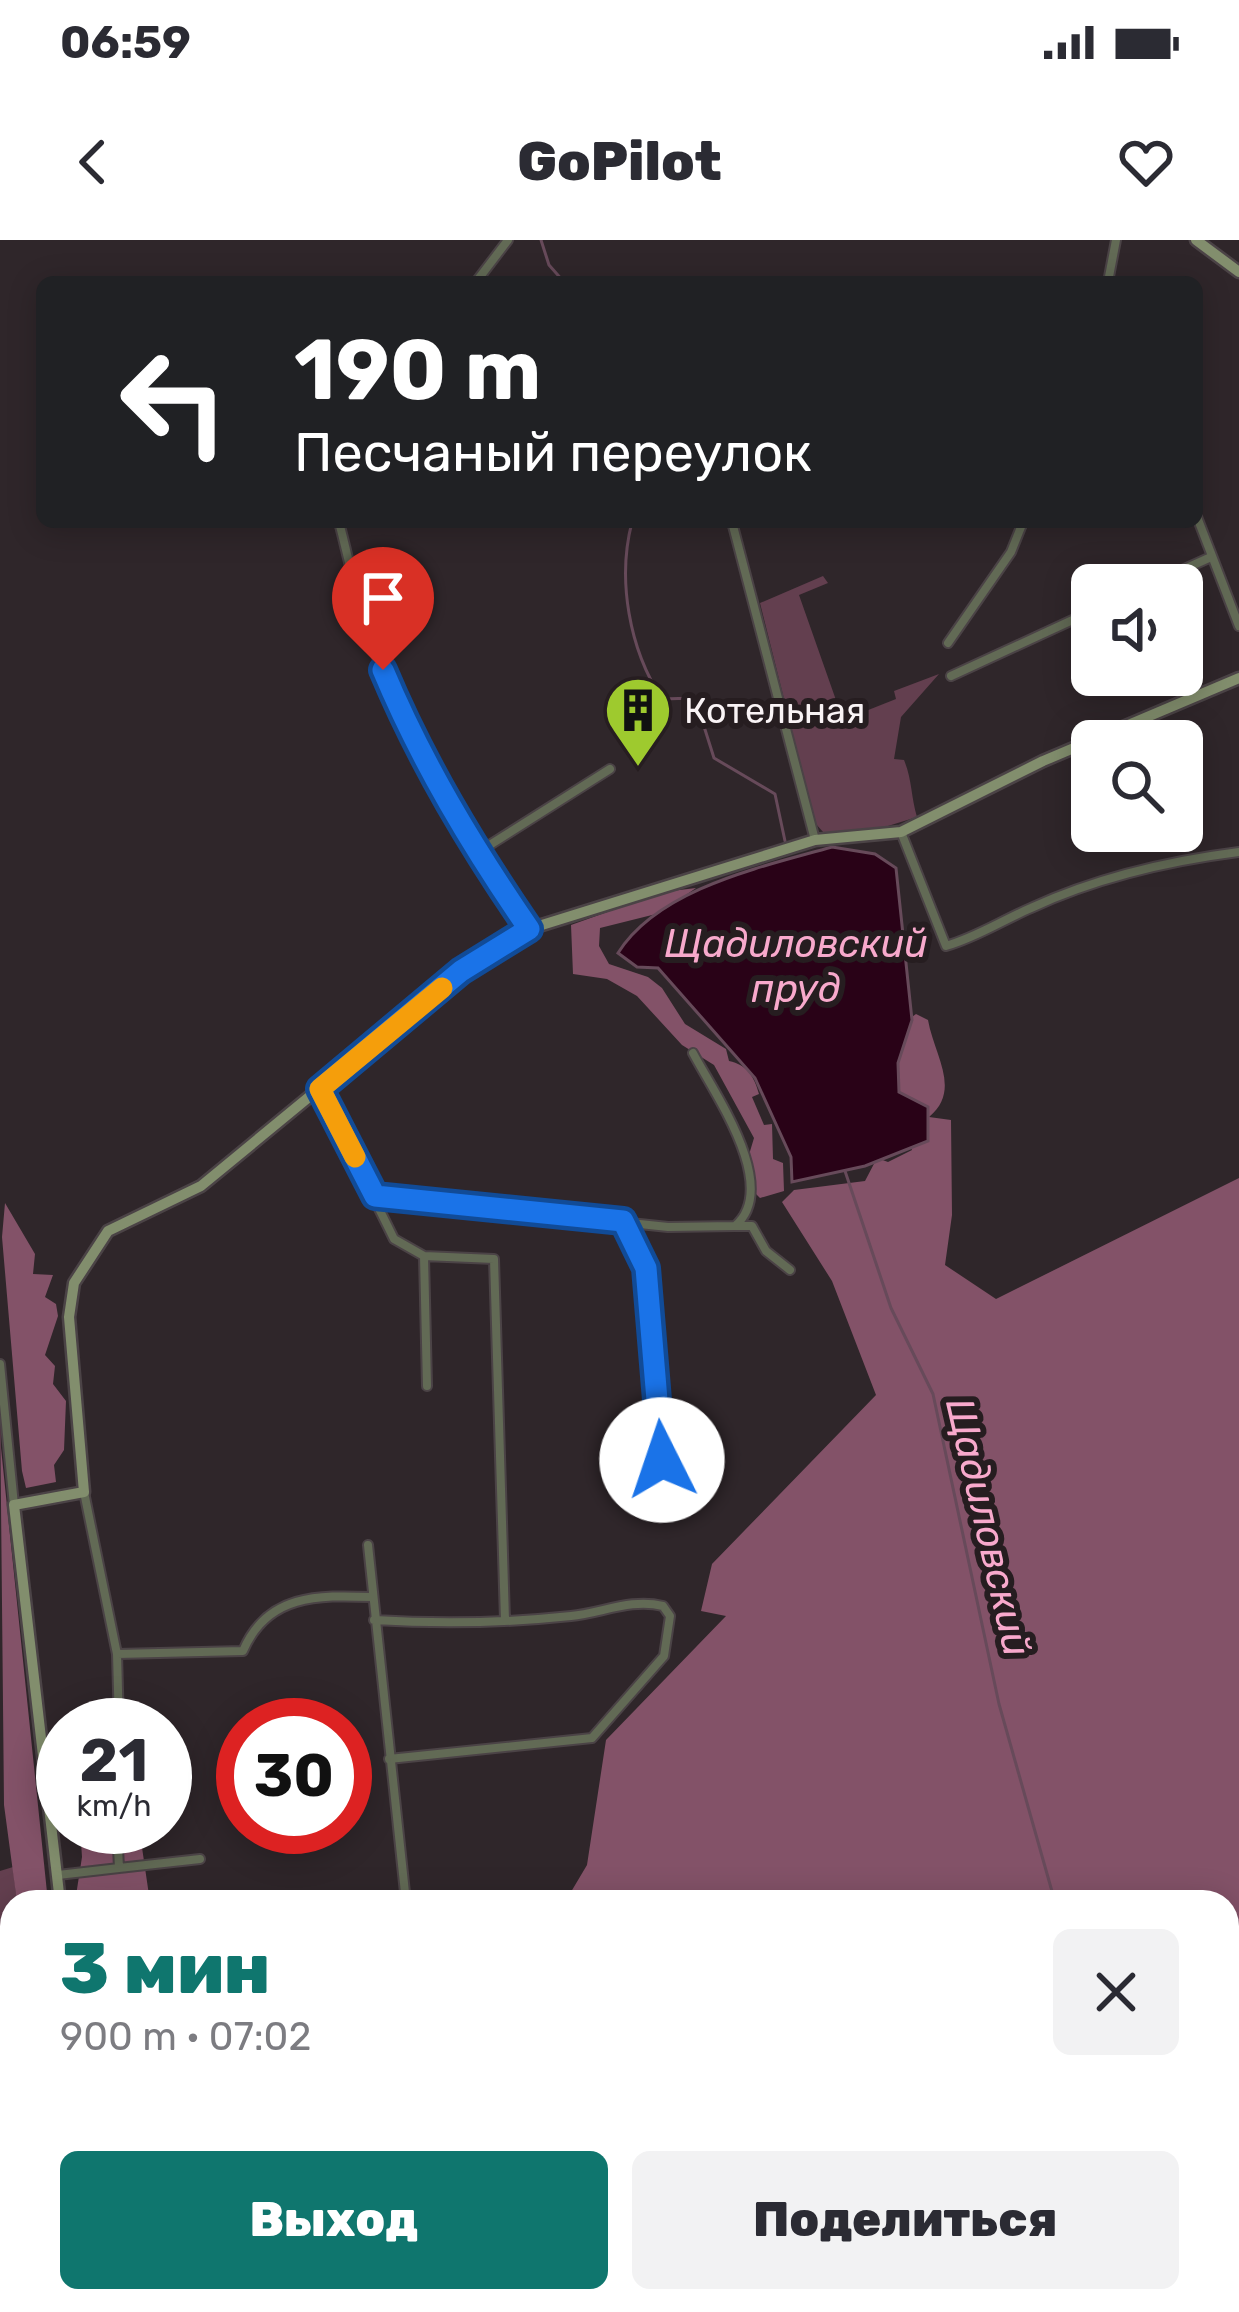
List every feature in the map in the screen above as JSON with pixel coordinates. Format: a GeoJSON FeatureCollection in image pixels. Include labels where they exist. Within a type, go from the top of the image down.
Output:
{"type":"FeatureCollection","features":[{"type":"Feature","properties":{"kind":"street"},"geometry":{"type":"LineString","coordinates":[[481,276],[508,240]]}},
{"type":"Feature","properties":{"kind":"street"},"geometry":{"type":"LineString","coordinates":[[1109,276],[1116,240]]}},
{"type":"Feature","properties":{"kind":"street"},"geometry":{"type":"LineString","coordinates":[[1196,240],[1239,272]]}},
{"type":"Feature","properties":{"kind":"street"},"geometry":{"type":"LineString","coordinates":[[340,528],[383,670],[422,757],[477,854],[529,929]]}},
{"type":"Feature","properties":{"kind":"street"},"geometry":{"type":"LineString","coordinates":[[734,528],[815,840]]}},
{"type":"Feature","properties":{"kind":"street"},"geometry":{"type":"LineString","coordinates":[[948,643],[1011,552],[1021,528]]}},
{"type":"Feature","properties":{"kind":"street"},"geometry":{"type":"LineString","coordinates":[[1201,528],[1239,626]]}},
{"type":"Feature","properties":{"kind":"street"},"geometry":{"type":"LineString","coordinates":[[1194,564],[1211,556]]}},
{"type":"Feature","properties":{"kind":"street"},"geometry":{"type":"LineString","coordinates":[[950,676],[1071,621]]}},
{"type":"Feature","properties":{"kind":"street"},"geometry":{"type":"LineString","coordinates":[[118,1698],[117,1654],[84,1492],[69,1317],[74,1282],[108,1231],[201,1186],[461,971],[529,929],[815,840],[902,832],[1043,761],[1239,678]]}},
{"type":"Feature","properties":{"kind":"street"},"geometry":{"type":"LineString","coordinates":[[477,854],[610,769]]}},
{"type":"Feature","properties":{"kind":"street"},"geometry":{"type":"LineString","coordinates":[[902,832],[946,946],[981,936],[1029,908],[1096,884],[1160,864],[1239,852]]}},
{"type":"Feature","properties":{"kind":"street"},"geometry":{"type":"LineString","coordinates":[[693,1053],[748,1162],[752,1186],[747,1212],[735,1226]]}},
{"type":"Feature","properties":{"kind":"street"},"geometry":{"type":"LineString","coordinates":[[320,1089],[394,1239],[424,1256],[494,1259],[505,1620]]}},
{"type":"Feature","properties":{"kind":"street"},"geometry":{"type":"LineString","coordinates":[[375,1196],[668,1227],[752,1226],[766,1252],[790,1270]]}},
{"type":"Feature","properties":{"kind":"street"},"geometry":{"type":"LineString","coordinates":[[623,1221],[646,1268],[662,1460]]}},
{"type":"Feature","properties":{"kind":"street"},"geometry":{"type":"LineString","coordinates":[[424,1256],[427,1386]]}},
{"type":"Feature","properties":{"kind":"street"},"geometry":{"type":"LineString","coordinates":[[0,1364],[59,1890]]}},
{"type":"Feature","properties":{"kind":"street"},"geometry":{"type":"LineString","coordinates":[[14,1505],[84,1492]]}},
{"type":"Feature","properties":{"kind":"street"},"geometry":{"type":"LineString","coordinates":[[368,1545],[405,1890]]}},
{"type":"Feature","properties":{"kind":"street"},"geometry":{"type":"LineString","coordinates":[[117,1654],[243,1651],[263,1618],[283,1605],[306,1597],[372,1597]]}},
{"type":"Feature","properties":{"kind":"street"},"geometry":{"type":"LineString","coordinates":[[374,1620],[443,1625],[575,1616],[649,1602],[663,1606],[670,1616],[664,1656],[592,1738],[389,1759]]}},
{"type":"Feature","properties":{"kind":"street"},"geometry":{"type":"LineString","coordinates":[[118,1854],[119,1868]]}},
{"type":"Feature","properties":{"kind":"street"},"geometry":{"type":"LineString","coordinates":[[58,1875],[200,1859]]}},
{"type":"Feature","properties":{"kind":"shaded area"},"geometry":{"type":"Polygon","coordinates":[[[823,576],[828,583],[799,595],[843,720],[896,699],[894,691],[939,674],[901,717],[894,759],[904,760],[917,817],[875,830],[824,833],[815,823],[760,603],[823,576]]]}},
{"type":"Feature","properties":{"kind":"shaded area"},"geometry":{"type":"Polygon","coordinates":[[[696,888],[660,913],[600,928],[599,946],[609,964],[648,977],[662,988],[685,1024],[726,1049],[729,1061],[752,1077],[759,1094],[752,1097],[764,1125],[772,1124],[773,1159],[783,1163],[784,1191],[760,1198],[752,1190],[748,1158],[754,1138],[714,1065],[682,1045],[637,996],[607,979],[573,974],[571,925],[663,892],[696,888]]]}},
{"type":"Feature","properties":{"kind":"shaded area"},"geometry":{"type":"Polygon","coordinates":[[[916,1014],[928,1020],[943,1072],[944,1095],[929,1117],[951,1120],[952,1215],[945,1265],[996,1299],[1239,1178],[1239,1890],[572,1890],[587,1865],[606,1740],[726,1616],[701,1611],[712,1564],[876,1395],[832,1281],[782,1202],[794,1190],[865,1181],[877,1158],[888,1162],[912,1150],[898,1108],[894,1030],[916,1014]]]}},
{"type":"Feature","properties":{"kind":"shaded area"},"geometry":{"type":"Polygon","coordinates":[[[5,1203],[35,1254],[33,1274],[53,1275],[45,1297],[56,1304],[58,1316],[45,1355],[55,1366],[53,1384],[66,1401],[64,1450],[54,1465],[56,1482],[26,1488],[2,1237],[5,1203]]]}},
{"type":"Feature","properties":{"kind":"shaded area"},"geometry":{"type":"Polygon","coordinates":[[[0,1403],[36,1786],[36,1854],[43,1854],[47,1890],[15,1890],[4,1805],[0,1403]]]}},
{"type":"Feature","properties":{"kind":"shaded area"},"geometry":{"type":"Polygon","coordinates":[[[82,1854],[143,1854],[148,1890],[77,1890],[82,1854]]]}},
{"type":"Feature","properties":{"kind":"shaded area"},"geometry":{"type":"Polygon","coordinates":[[[13,1867],[16,1890],[0,1890],[0,1871],[13,1867]]]}},
{"type":"Feature","properties":{"kind":"water","name":"Щадиловский пруд"},"geometry":{"type":"Polygon","coordinates":[[[832,847],[875,854],[896,868],[912,1020],[898,1063],[899,1092],[928,1107],[928,1141],[865,1166],[792,1182],[791,1157],[755,1078],[658,968],[637,967],[618,953],[636,931],[685,896],[744,872],[832,847]]]}},
{"type":"Feature","properties":{"kind":"waterway","name":"Щадиловский"},"geometry":{"type":"LineString","coordinates":[[541,240],[549,265],[559,276]]}},
{"type":"Feature","properties":{"kind":"waterway","name":"Щадиловский"},"geometry":{"type":"LineString","coordinates":[[631,528],[626,567],[629,613],[651,679],[662,699],[695,698],[714,758],[775,794],[785,841]]}},
{"type":"Feature","properties":{"kind":"waterway","name":"Щадиловский"},"geometry":{"type":"LineString","coordinates":[[845,1171],[891,1308],[933,1394],[999,1704],[1052,1890]]}},
{"type":"Feature","properties":{"kind":"slow traffic"},"geometry":{"type":"LineString","coordinates":[[355,1157],[320,1089],[442,988]]}},
{"type":"Feature","properties":{"kind":"place","name":"Котельная"},"geometry":{"type":"Point","coordinates":[638,769]}},
{"type":"Feature","properties":{"kind":"route"},"geometry":{"type":"LineString","coordinates":[[383,670],[422,757],[466,837],[529,929],[461,971],[320,1089],[375,1196],[623,1221],[646,1268],[662,1460]]}}]}
